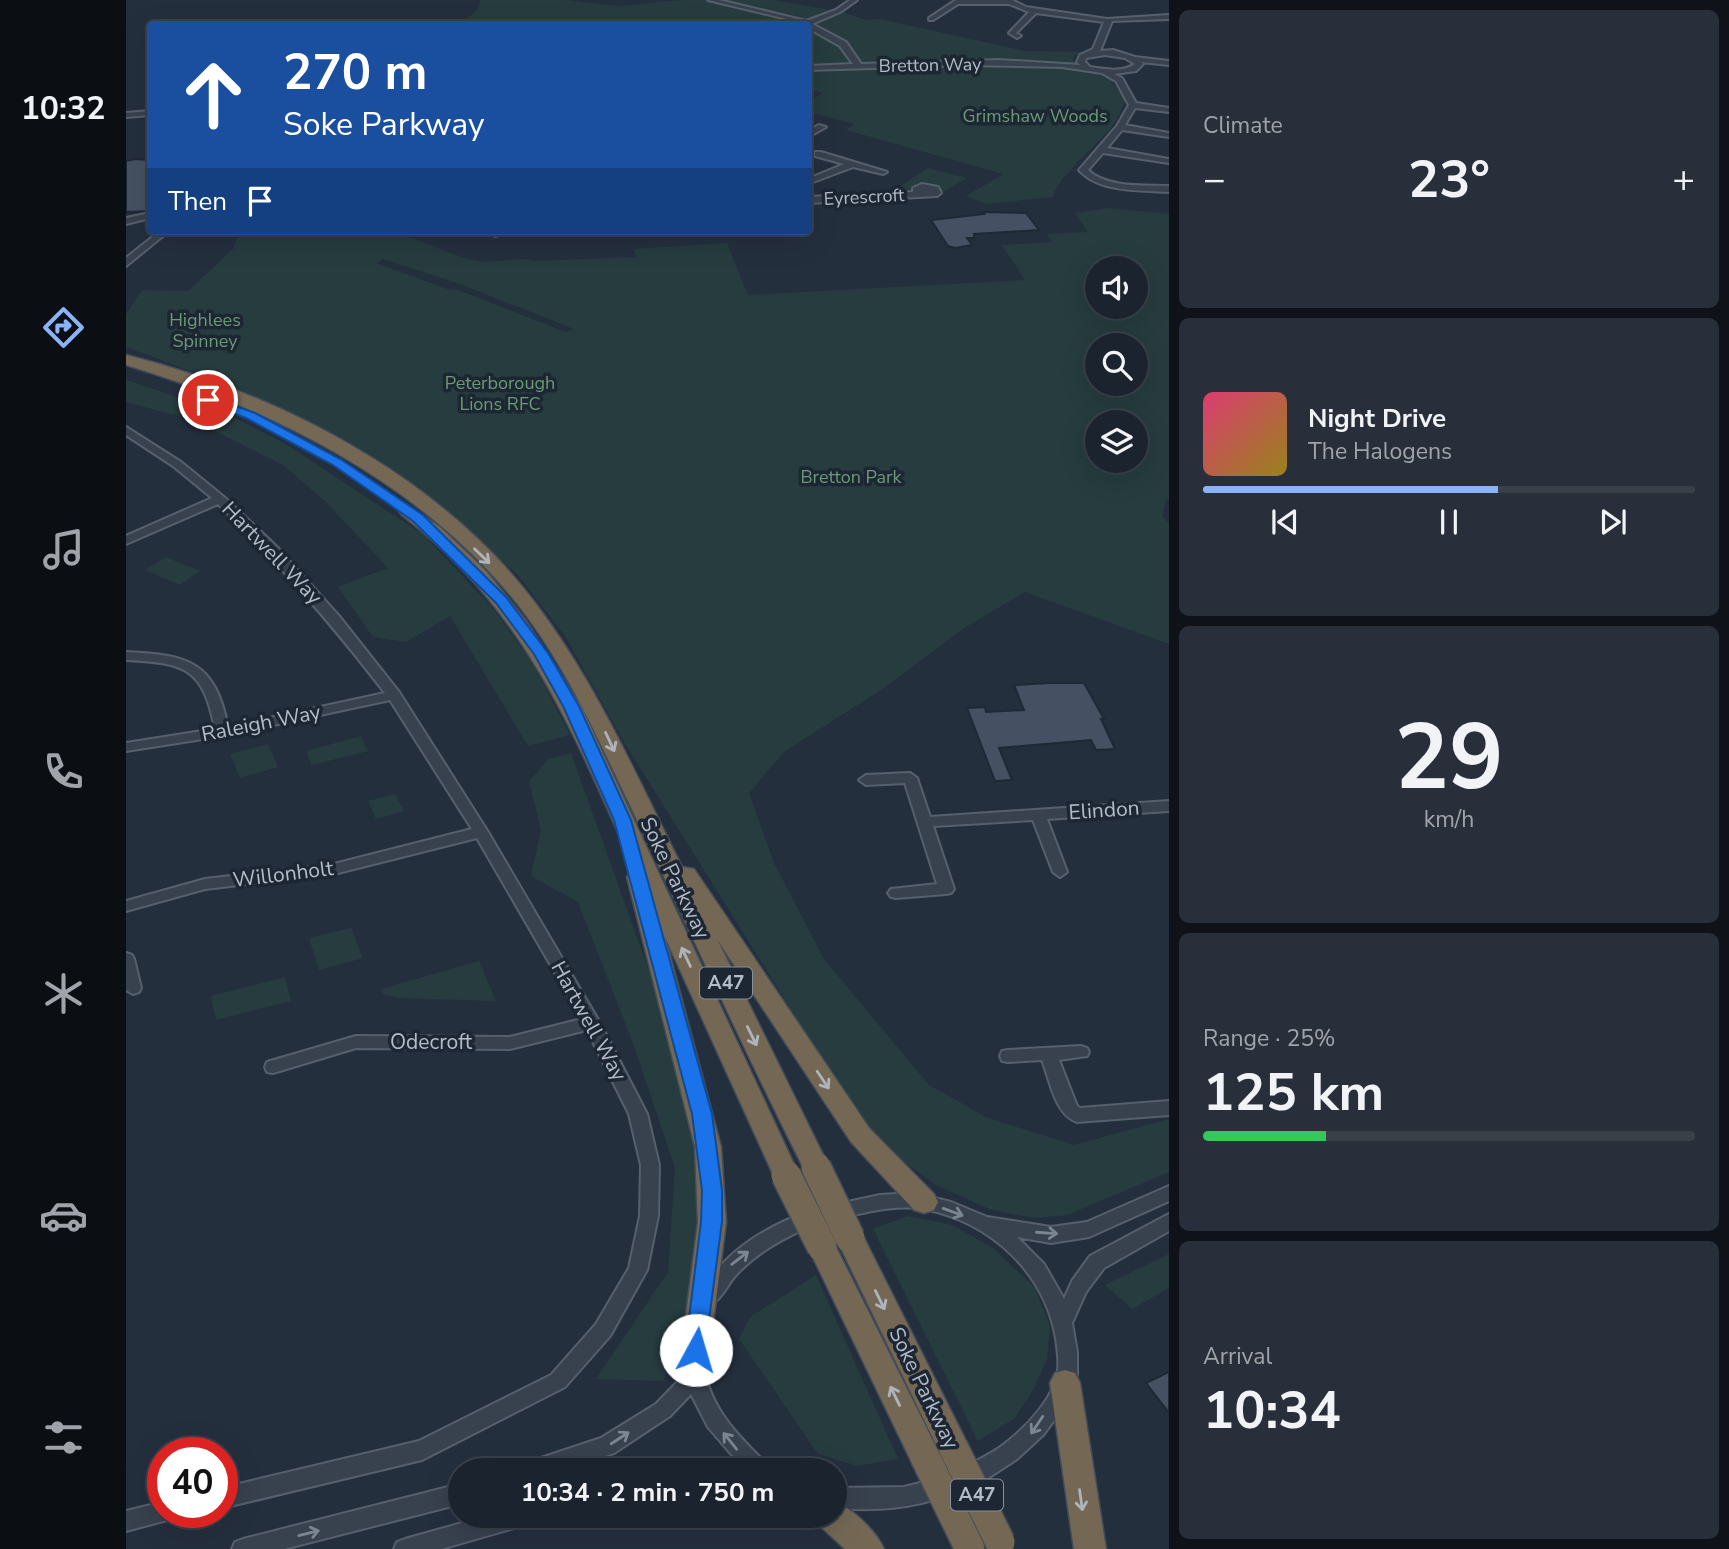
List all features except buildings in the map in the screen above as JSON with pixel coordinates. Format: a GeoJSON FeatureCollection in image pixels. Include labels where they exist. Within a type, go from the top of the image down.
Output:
{"type":"FeatureCollection","features":[{"type":"Feature","properties":{"kind":"highway","name":"Soke Parkway"},"geometry":{"type":"LineString","coordinates":[[126,360],[260,405],[347,451],[430,510],[483,557],[517,592],[565,658],[593,707],[630,809],[786,1175],[822,1247],[991,1547]]}},
{"type":"Feature","properties":{"kind":"highway","name":"Soke Parkway"},"geometry":{"type":"LineString","coordinates":[[126,371],[251,415],[338,462],[418,518],[501,600],[541,653],[630,809],[816,1167],[850,1238],[939,1452]]}},
{"type":"Feature","properties":{"kind":"highway","name":"A47"},"geometry":{"type":"LineString","coordinates":[[630,809],[860,1135],[924,1202]]}},
{"type":"Feature","properties":{"kind":"highway","name":"A47"},"geometry":{"type":"LineString","coordinates":[[630,809],[708,1147],[712,1222],[699,1323]]}},
{"type":"Feature","properties":{"kind":"highway"},"geometry":{"type":"LineString","coordinates":[[1065,1384],[1090,1549]]}},
{"type":"Feature","properties":{"kind":"highway"},"geometry":{"type":"LineString","coordinates":[[845,1528],[868,1549]]}},
{"type":"Feature","properties":{"kind":"street"},"geometry":{"type":"LineString","coordinates":[[711,0],[795,21]]}},
{"type":"Feature","properties":{"kind":"street"},"geometry":{"type":"LineString","coordinates":[[812,22],[838,11],[854,0]]}},
{"type":"Feature","properties":{"kind":"street"},"geometry":{"type":"LineString","coordinates":[[935,17],[956,2],[1007,1],[1035,10],[1108,21],[1135,16],[1169,17]]}},
{"type":"Feature","properties":{"kind":"street"},"geometry":{"type":"LineString","coordinates":[[1011,34],[1035,10]]}},
{"type":"Feature","properties":{"kind":"street"},"geometry":{"type":"LineString","coordinates":[[1084,63],[1100,45],[1108,21]]}},
{"type":"Feature","properties":{"kind":"street"},"geometry":{"type":"LineString","coordinates":[[812,27],[843,44],[859,66]]}},
{"type":"Feature","properties":{"kind":"street"},"geometry":{"type":"LineString","coordinates":[[1100,45],[1137,63],[1169,64]]}},
{"type":"Feature","properties":{"kind":"street"},"geometry":{"type":"LineString","coordinates":[[1093,54],[1113,53]]}},
{"type":"Feature","properties":{"kind":"street","name":"Bretton Way"},"geometry":{"type":"LineString","coordinates":[[812,68],[1084,63],[1121,76]]}},
{"type":"Feature","properties":{"kind":"street"},"geometry":{"type":"LineString","coordinates":[[1133,104],[1121,76],[1137,63]]}},
{"type":"Feature","properties":{"kind":"street"},"geometry":{"type":"LineString","coordinates":[[1133,104],[1169,110]]}},
{"type":"Feature","properties":{"kind":"street"},"geometry":{"type":"LineString","coordinates":[[1133,104],[1120,127],[1083,170],[1086,176],[1098,181],[1169,188]]}},
{"type":"Feature","properties":{"kind":"street"},"geometry":{"type":"LineString","coordinates":[[126,115],[147,113]]}},
{"type":"Feature","properties":{"kind":"street"},"geometry":{"type":"LineString","coordinates":[[1120,127],[1169,135]]}},
{"type":"Feature","properties":{"kind":"street"},"geometry":{"type":"LineString","coordinates":[[1101,150],[1169,160]]}},
{"type":"Feature","properties":{"kind":"street","name":"Eyrescroft"},"geometry":{"type":"LineString","coordinates":[[818,154],[883,172]]}},
{"type":"Feature","properties":{"kind":"street","name":"Eyrescroft"},"geometry":{"type":"LineString","coordinates":[[812,180],[852,164]]}},
{"type":"Feature","properties":{"kind":"street","name":"Eyrescroft"},"geometry":{"type":"LineString","coordinates":[[812,200],[919,194]]}},
{"type":"Feature","properties":{"kind":"street"},"geometry":{"type":"LineString","coordinates":[[126,221],[147,217]]}},
{"type":"Feature","properties":{"kind":"street"},"geometry":{"type":"LineString","coordinates":[[126,262],[160,235]]}},
{"type":"Feature","properties":{"kind":"street","name":"Hartwell Way"},"geometry":{"type":"LineString","coordinates":[[128,432],[220,499],[274,551],[335,619],[394,695],[481,832],[592,1023],[638,1114],[650,1165],[649,1216],[638,1270],[603,1330],[558,1381],[422,1450],[238,1494]]}},
{"type":"Feature","properties":{"kind":"street"},"geometry":{"type":"LineString","coordinates":[[127,538],[220,499]]}},
{"type":"Feature","properties":{"kind":"street"},"geometry":{"type":"LineString","coordinates":[[126,656],[157,657],[195,671],[210,687],[222,732]]}},
{"type":"Feature","properties":{"kind":"street","name":"Raleigh Way"},"geometry":{"type":"LineString","coordinates":[[126,747],[222,732],[394,695]]}},
{"type":"Feature","properties":{"kind":"street"},"geometry":{"type":"LineString","coordinates":[[866,780],[910,778],[946,889],[896,893]]}},
{"type":"Feature","properties":{"kind":"street","name":"Elindon"},"geometry":{"type":"LineString","coordinates":[[925,822],[1169,806]]}},
{"type":"Feature","properties":{"kind":"street","name":"Elindon"},"geometry":{"type":"LineString","coordinates":[[1038,814],[1060,873]]}},
{"type":"Feature","properties":{"kind":"street","name":"Willonholt"},"geometry":{"type":"LineString","coordinates":[[126,906],[205,884],[334,869],[481,832]]}},
{"type":"Feature","properties":{"kind":"street"},"geometry":{"type":"LineString","coordinates":[[126,959],[133,988]]}},
{"type":"Feature","properties":{"kind":"street","name":"Odecroft"},"geometry":{"type":"LineString","coordinates":[[273,1067],[356,1042],[510,1043],[592,1023]]}},
{"type":"Feature","properties":{"kind":"street"},"geometry":{"type":"LineString","coordinates":[[1008,1056],[1081,1052]]}},
{"type":"Feature","properties":{"kind":"street"},"geometry":{"type":"LineString","coordinates":[[1048,1054],[1070,1110],[1079,1122],[1169,1108]]}},
{"type":"Feature","properties":{"kind":"street"},"geometry":{"type":"LineString","coordinates":[[746,1458],[729,1443],[707,1408],[694,1378],[699,1323],[710,1295],[729,1266],[780,1230],[828,1212],[879,1203],[924,1202],[980,1222],[1051,1235],[1090,1229],[1169,1193]]}},
{"type":"Feature","properties":{"kind":"street"},"geometry":{"type":"LineString","coordinates":[[847,1499],[876,1500],[931,1492],[988,1468],[1030,1436],[1065,1384],[1068,1352],[1064,1320],[1048,1280],[1019,1246],[980,1222]]}},
{"type":"Feature","properties":{"kind":"street"},"geometry":{"type":"LineString","coordinates":[[1064,1320],[1079,1287],[1097,1262],[1169,1222]]}},
{"type":"Feature","properties":{"kind":"street"},"geometry":{"type":"LineString","coordinates":[[570,1458],[607,1446],[663,1410],[694,1378]]}},
{"type":"Feature","properties":{"kind":"street"},"geometry":{"type":"LineString","coordinates":[[243,1549],[448,1497]]}},
{"type":"Feature","properties":{"kind":"street"},"geometry":{"type":"LineString","coordinates":[[126,1521],[147,1516]]}},
{"type":"Feature","properties":{"kind":"street"},"geometry":{"type":"LineString","coordinates":[[405,1549],[479,1528]]}},
{"type":"Feature","properties":{"kind":"green space","name":"Grimshaw Woods"},"geometry":{"type":"Polygon","coordinates":[[[480,0],[565,0],[619,6],[682,0],[773,0],[843,12],[866,20],[880,19],[1025,51],[1085,52],[1073,56],[1075,64],[1107,76],[1126,100],[1107,133],[1062,180],[1053,197],[986,204],[966,196],[1003,174],[846,130],[854,124],[812,113],[812,99],[823,93],[812,90],[812,21],[463,21],[477,11],[480,0]]]}},
{"type":"Feature","properties":{"kind":"green space"},"geometry":{"type":"Polygon","coordinates":[[[928,168],[967,178],[944,192],[927,185],[911,188],[911,193],[892,191],[928,168]]]}},
{"type":"Feature","properties":{"kind":"green space"},"geometry":{"type":"Polygon","coordinates":[[[1108,208],[1169,214],[1169,499],[1166,500],[1162,516],[1169,523],[1169,644],[1025,592],[964,628],[884,688],[784,752],[749,793],[774,863],[824,959],[929,1085],[988,1118],[1074,1145],[1169,1119],[1169,1172],[1067,1215],[1035,1218],[991,1210],[934,1184],[871,1137],[625,744],[565,636],[517,574],[450,516],[364,451],[304,419],[231,386],[126,347],[126,314],[142,290],[188,291],[233,249],[238,237],[400,235],[458,256],[485,262],[636,257],[634,249],[727,243],[748,295],[1025,280],[1002,245],[1052,242],[1047,234],[1088,232],[1075,213],[1108,208]],[[383,259],[376,263],[450,290],[455,289],[566,332],[574,329],[463,285],[383,259]]]}},
{"type":"Feature","properties":{"kind":"green space"},"geometry":{"type":"Polygon","coordinates":[[[126,380],[225,413],[284,443],[424,535],[495,611],[534,665],[570,735],[528,746],[450,616],[406,642],[373,637],[338,587],[388,568],[327,503],[283,465],[193,420],[126,402],[126,380]]]}},
{"type":"Feature","properties":{"kind":"green space"},"geometry":{"type":"Polygon","coordinates":[[[166,557],[200,571],[180,585],[145,570],[166,557]]]}},
{"type":"Feature","properties":{"kind":"green space"},"geometry":{"type":"Polygon","coordinates":[[[361,736],[368,751],[312,765],[306,751],[361,736]]]}},
{"type":"Feature","properties":{"kind":"green space"},"geometry":{"type":"Polygon","coordinates":[[[268,744],[278,767],[240,778],[230,754],[268,744]]]}},
{"type":"Feature","properties":{"kind":"green space"},"geometry":{"type":"Polygon","coordinates":[[[571,753],[658,996],[706,1177],[697,1279],[664,1381],[596,1379],[668,1272],[675,1168],[634,1046],[578,902],[531,876],[541,830],[529,781],[549,759],[571,753]]]}},
{"type":"Feature","properties":{"kind":"green space"},"geometry":{"type":"Polygon","coordinates":[[[395,794],[404,811],[376,819],[368,801],[395,794]]]}},
{"type":"Feature","properties":{"kind":"green space"},"geometry":{"type":"Polygon","coordinates":[[[351,928],[363,958],[319,970],[309,938],[351,928]]]}},
{"type":"Feature","properties":{"kind":"green space"},"geometry":{"type":"Polygon","coordinates":[[[479,961],[496,1001],[399,998],[383,994],[381,989],[479,961]]]}},
{"type":"Feature","properties":{"kind":"green space"},"geometry":{"type":"Polygon","coordinates":[[[285,977],[291,1001],[216,1020],[211,996],[285,977]]]}},
{"type":"Feature","properties":{"kind":"green space"},"geometry":{"type":"Polygon","coordinates":[[[908,1216],[952,1225],[993,1248],[1035,1288],[1050,1326],[1047,1359],[1034,1388],[1014,1419],[978,1441],[873,1229],[908,1216]]]}},
{"type":"Feature","properties":{"kind":"green space"},"geometry":{"type":"Polygon","coordinates":[[[1169,1254],[1169,1288],[1132,1309],[1105,1285],[1169,1254]]]}},
{"type":"Feature","properties":{"kind":"green space"},"geometry":{"type":"Polygon","coordinates":[[[816,1275],[898,1459],[857,1466],[847,1463],[847,1458],[831,1458],[818,1454],[739,1339],[750,1317],[816,1275]]]}},
{"type":"Feature","properties":{"kind":"route"},"geometry":{"type":"LineString","coordinates":[[208,400],[251,415],[338,462],[418,518],[501,600],[541,653],[571,706],[622,820],[702,1114],[712,1190],[712,1222],[696,1350]]}},
{"type":"Feature","properties":{"kind":"park label","name":"Highlees Spinney"},"geometry":{"type":"Point","coordinates":[205,330]}},
{"type":"Feature","properties":{"kind":"park label","name":"Peterborough Lions RFC"},"geometry":{"type":"Point","coordinates":[500,393]}},
{"type":"Feature","properties":{"kind":"park label","name":"Bretton Park"},"geometry":{"type":"Point","coordinates":[851,477]}}]}
